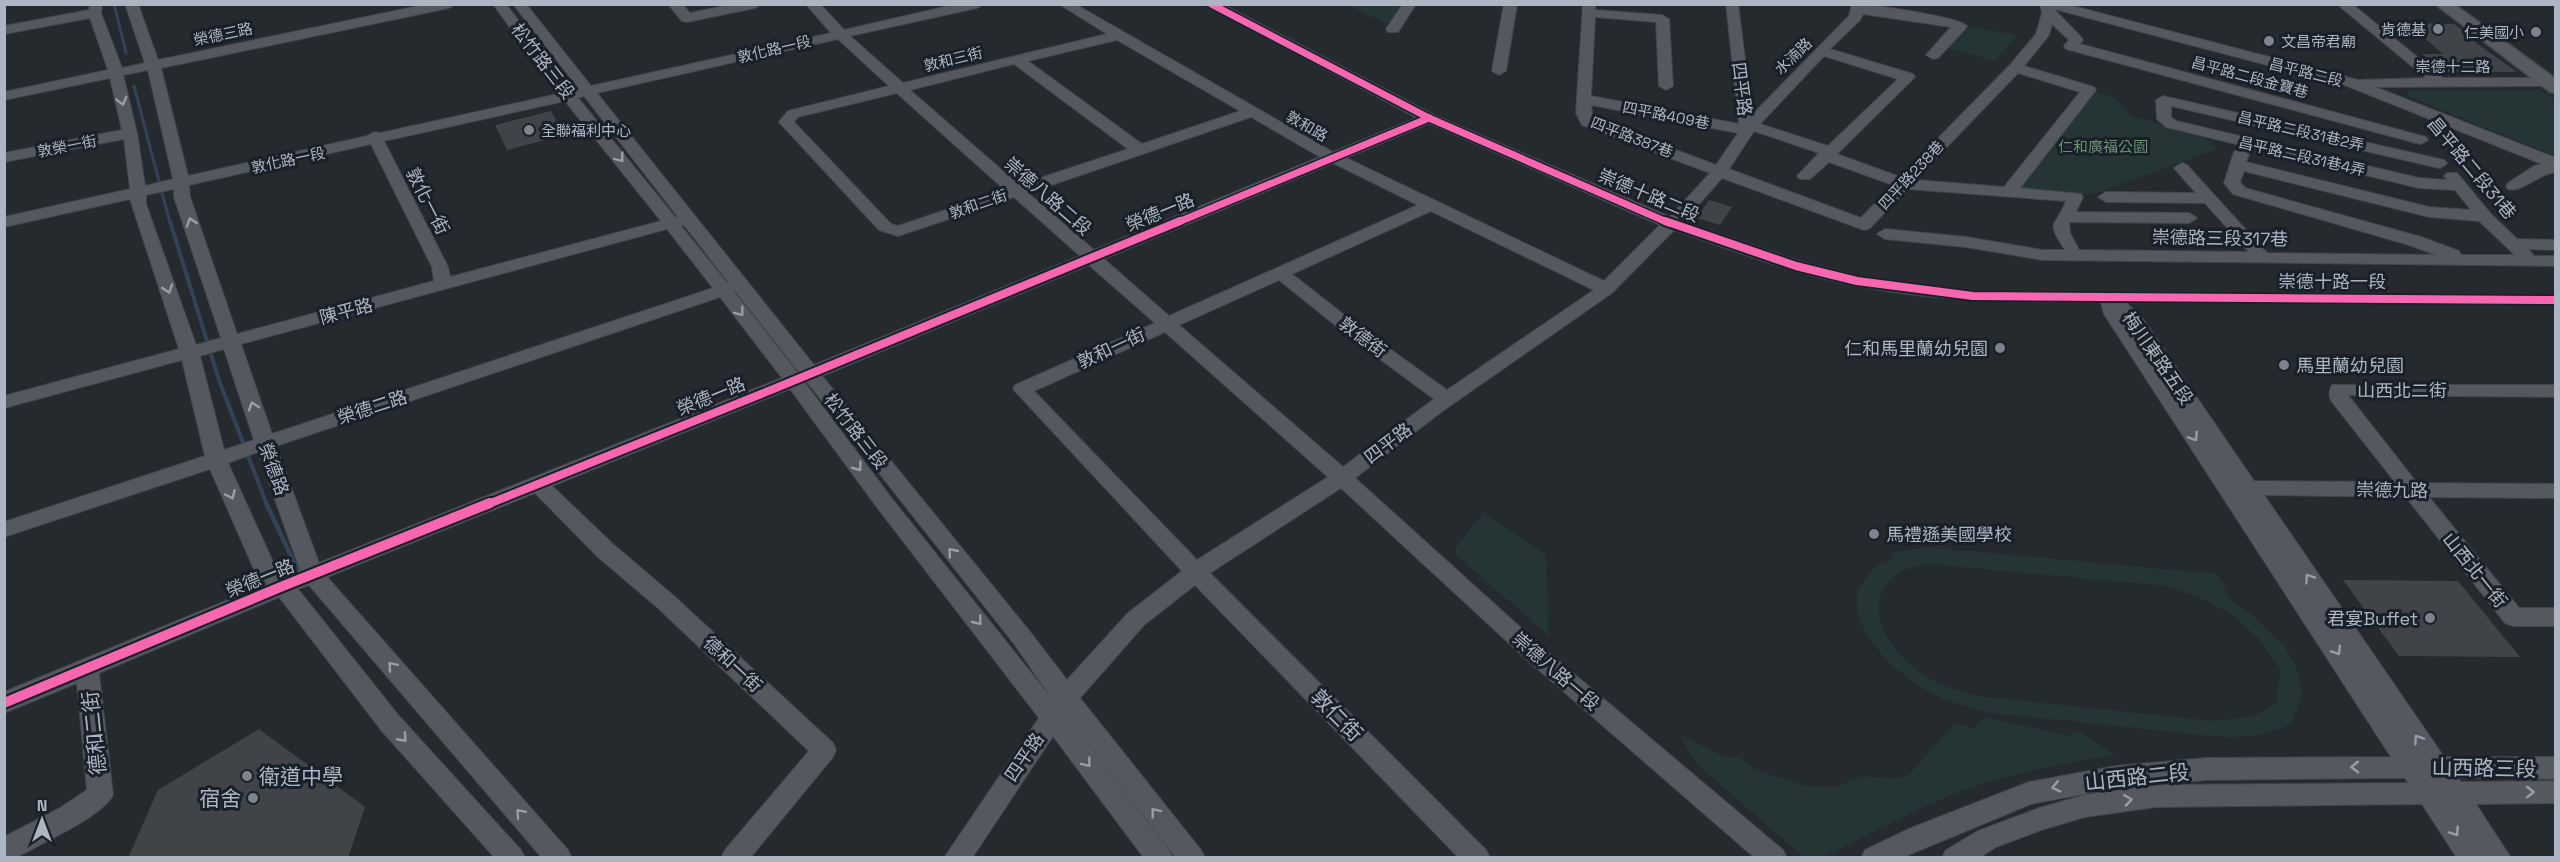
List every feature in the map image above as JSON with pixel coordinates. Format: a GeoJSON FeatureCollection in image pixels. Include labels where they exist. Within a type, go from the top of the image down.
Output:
{"type":"FeatureCollection","features":[{"type":"Feature","properties":{"kind":"main road"},"geometry":{"type":"LineString","coordinates":[[2443,4],[2554,82]]}},
{"type":"Feature","properties":{"kind":"main road"},"geometry":{"type":"LineString","coordinates":[[2458,4],[2554,82]]}},
{"type":"Feature","properties":{"kind":"street","name":"榮德路"},"geometry":{"type":"LineString","coordinates":[[131,4],[152,66],[180,170],[182,197],[265,443],[313,575],[559,858]]}},
{"type":"Feature","properties":{"kind":"street","name":"榮德三路"},"geometry":{"type":"LineString","coordinates":[[4,96],[449,4]]}},
{"type":"Feature","properties":{"kind":"street","name":"松竹路三段"},"geometry":{"type":"LineString","coordinates":[[499,4],[564,92],[578,94]]}},
{"type":"Feature","properties":{"kind":"street","name":"松竹路三段"},"geometry":{"type":"LineString","coordinates":[[519,4],[578,94],[802,377],[1067,696],[1081,718],[1192,858]]}},
{"type":"Feature","properties":{"kind":"street"},"geometry":{"type":"LineString","coordinates":[[674,4],[687,18],[755,4]]}},
{"type":"Feature","properties":{"kind":"street","name":"崇德八路二段"},"geometry":{"type":"LineString","coordinates":[[812,4],[840,34],[900,89],[1015,191],[1094,257],[1342,478]]}},
{"type":"Feature","properties":{"kind":"street","name":"敦化路一段"},"geometry":{"type":"LineString","coordinates":[[4,220],[554,96],[578,94],[977,4]]}},
{"type":"Feature","properties":{"kind":"street","name":"敦和路"},"geometry":{"type":"LineString","coordinates":[[1065,4],[1333,158],[1606,289]]}},
{"type":"Feature","properties":{"kind":"street","name":"崇德十路二段"},"geometry":{"type":"LineString","coordinates":[[1211,4],[1429,118],[1672,224],[1796,266],[1892,287],[1973,296],[2109,298]]}},
{"type":"Feature","properties":{"kind":"street"},"geometry":{"type":"LineString","coordinates":[[1394,29],[1410,4]]}},
{"type":"Feature","properties":{"kind":"street"},"geometry":{"type":"LineString","coordinates":[[1499,71],[1511,4]]}},
{"type":"Feature","properties":{"kind":"street"},"geometry":{"type":"LineString","coordinates":[[1661,4],[1666,86]]}},
{"type":"Feature","properties":{"kind":"street","name":"四平路"},"geometry":{"type":"LineString","coordinates":[[957,858],[1051,717],[1136,619],[1197,572],[1342,478],[1447,399],[1606,289],[1661,232],[1672,224],[1720,171],[1749,128],[1732,4]]}},
{"type":"Feature","properties":{"kind":"street"},"geometry":{"type":"LineString","coordinates":[[1950,4],[1953,23]]}},
{"type":"Feature","properties":{"kind":"street"},"geometry":{"type":"LineString","coordinates":[[2343,4],[2440,83]]}},
{"type":"Feature","properties":{"kind":"street"},"geometry":{"type":"LineString","coordinates":[[1859,7],[1960,26],[1933,55]]}},
{"type":"Feature","properties":{"kind":"street","name":"水湳路"},"geometry":{"type":"LineString","coordinates":[[1749,128],[1781,91],[1855,17],[1859,7]]}},
{"type":"Feature","properties":{"kind":"street","name":"昌平路二段金寶巷"},"geometry":{"type":"LineString","coordinates":[[2048,7],[2076,40],[2071,46],[2421,140]]}},
{"type":"Feature","properties":{"kind":"street","name":"四平路238巷"},"geometry":{"type":"LineString","coordinates":[[1720,171],[1864,225],[1972,110],[2015,68],[2042,35],[2048,7]]}},
{"type":"Feature","properties":{"kind":"street","name":"昌平路二段"},"geometry":{"type":"LineString","coordinates":[[2048,7],[2352,83],[2556,166]]}},
{"type":"Feature","properties":{"kind":"street"},"geometry":{"type":"LineString","coordinates":[[4,30],[95,9],[116,73],[130,133],[137,173],[138,204],[190,354],[216,459],[264,567],[283,586],[390,723],[512,858]]}},
{"type":"Feature","properties":{"kind":"street"},"geometry":{"type":"LineString","coordinates":[[1588,9],[1662,19]]}},
{"type":"Feature","properties":{"kind":"street","name":"四平路387巷"},"geometry":{"type":"LineString","coordinates":[[1588,9],[1583,113],[1587,122],[1720,171]]}},
{"type":"Feature","properties":{"kind":"street","name":"敦和三街"},"geometry":{"type":"LineString","coordinates":[[793,114],[1119,35]]}},
{"type":"Feature","properties":{"kind":"street"},"geometry":{"type":"LineString","coordinates":[[1805,176],[1912,74],[1822,51]]}},
{"type":"Feature","properties":{"kind":"street"},"geometry":{"type":"LineString","coordinates":[[1017,60],[1140,150]]}},
{"type":"Feature","properties":{"kind":"street"},"geometry":{"type":"LineString","coordinates":[[2009,191],[2089,90],[2015,68]]}},
{"type":"Feature","properties":{"kind":"street","name":"崇德十二路"},"geometry":{"type":"LineString","coordinates":[[2352,83],[2554,82]]}},
{"type":"Feature","properties":{"kind":"street","name":"昌平路二段31巷"},"geometry":{"type":"LineString","coordinates":[[2389,98],[2439,163],[2461,186],[2484,216],[2529,260]]}},
{"type":"Feature","properties":{"kind":"street","name":"四平路409巷"},"geometry":{"type":"LineString","coordinates":[[1584,99],[1749,128],[1827,153],[1904,184],[2075,197],[2065,217]]}},
{"type":"Feature","properties":{"kind":"street","name":"昌平路二段31巷2弄"},"geometry":{"type":"LineString","coordinates":[[2163,100],[2439,163]]}},
{"type":"Feature","properties":{"kind":"street","name":"昌平路二段31巷4弄"},"geometry":{"type":"LineString","coordinates":[[2163,100],[2164,119],[2171,124],[2419,183],[2461,186]]}},
{"type":"Feature","properties":{"kind":"street","name":"敦和二街"},"geometry":{"type":"LineString","coordinates":[[793,114],[786,122],[788,125],[885,227],[891,230],[907,228],[1252,112]]}},
{"type":"Feature","properties":{"kind":"street","name":"榮德一路"},"geometry":{"type":"LineString","coordinates":[[4,703],[283,586],[802,377],[1429,118]]}},
{"type":"Feature","properties":{"kind":"street","name":"敦榮一街"},"geometry":{"type":"LineString","coordinates":[[4,158],[130,133]]}},
{"type":"Feature","properties":{"kind":"street","name":"敦化一街"},"geometry":{"type":"LineString","coordinates":[[375,138],[440,267],[443,285]]}},
{"type":"Feature","properties":{"kind":"street"},"geometry":{"type":"LineString","coordinates":[[2324,216],[2339,139]]}},
{"type":"Feature","properties":{"kind":"street"},"geometry":{"type":"LineString","coordinates":[[2464,260],[2415,241],[2239,191],[2232,183],[2240,159],[2330,188],[2429,212],[2484,216]]}},
{"type":"Feature","properties":{"kind":"street","name":"昌平路二段"},"geometry":{"type":"LineString","coordinates":[[2514,186],[2539,169],[2556,166]]}},
{"type":"Feature","properties":{"kind":"street"},"geometry":{"type":"LineString","coordinates":[[2182,168],[2263,258]]}},
{"type":"Feature","properties":{"kind":"street"},"geometry":{"type":"LineString","coordinates":[[2106,197],[2209,198]]}},
{"type":"Feature","properties":{"kind":"street","name":"敦和一街"},"geometry":{"type":"LineString","coordinates":[[1197,572],[1022,389],[1431,206]]}},
{"type":"Feature","properties":{"kind":"street"},"geometry":{"type":"LineString","coordinates":[[2072,249],[2062,233],[2061,221],[2065,217],[2189,218]]}},
{"type":"Feature","properties":{"kind":"street","name":"陳平路"},"geometry":{"type":"LineString","coordinates":[[4,402],[233,343],[679,221]]}},
{"type":"Feature","properties":{"kind":"street","name":"崇德路三段317巷"},"geometry":{"type":"LineString","coordinates":[[1885,234],[1966,242],[2043,255],[2556,261]]}},
{"type":"Feature","properties":{"kind":"street"},"geometry":{"type":"LineString","coordinates":[[2512,244],[2556,245]]}},
{"type":"Feature","properties":{"kind":"street","name":"敦德街"},"geometry":{"type":"LineString","coordinates":[[1281,273],[1356,333],[1447,399]]}},
{"type":"Feature","properties":{"kind":"street","name":"榮德二路"},"geometry":{"type":"LineString","coordinates":[[4,530],[732,287]]}},
{"type":"Feature","properties":{"kind":"street","name":"崇德十路一段"},"geometry":{"type":"LineString","coordinates":[[2109,298],[2556,300]]}},
{"type":"Feature","properties":{"kind":"street","name":"梅川東路五段"},"geometry":{"type":"LineString","coordinates":[[2109,298],[2113,314],[2238,488],[2442,792],[2498,858]]}},
{"type":"Feature","properties":{"kind":"street","name":"松竹路三段"},"geometry":{"type":"LineString","coordinates":[[802,377],[886,505],[1160,858]]}},
{"type":"Feature","properties":{"kind":"street","name":"山西北二街"},"geometry":{"type":"LineString","coordinates":[[2411,490],[2338,398],[2339,389],[2556,391]]}},
{"type":"Feature","properties":{"kind":"street","name":"崇德八路一段"},"geometry":{"type":"LineString","coordinates":[[1342,478],[1533,652],[1774,858]]}},
{"type":"Feature","properties":{"kind":"street","name":"德和一街"},"geometry":{"type":"LineString","coordinates":[[537,483],[606,551],[666,602],[824,750],[734,858]]}},
{"type":"Feature","properties":{"kind":"street","name":"崇德九路"},"geometry":{"type":"LineString","coordinates":[[2238,488],[2556,491]]}},
{"type":"Feature","properties":{"kind":"street","name":"山西北一街"},"geometry":{"type":"LineString","coordinates":[[2411,490],[2513,616],[2556,617]]}},
{"type":"Feature","properties":{"kind":"street","name":"敦仁街"},"geometry":{"type":"LineString","coordinates":[[1197,572],[1477,858]]}},
{"type":"Feature","properties":{"kind":"street","name":"德和二街"},"geometry":{"type":"LineString","coordinates":[[4,849],[69,816],[100,795],[87,669]]}},
{"type":"Feature","properties":{"kind":"street","name":"山西路三段"},"geometry":{"type":"LineString","coordinates":[[2425,767],[2556,768]]}},
{"type":"Feature","properties":{"kind":"street","name":"山西路二段"},"geometry":{"type":"LineString","coordinates":[[1874,858],[1920,836],[2029,793],[2081,782],[2207,769],[2425,767]]}},
{"type":"Feature","properties":{"kind":"street","name":"梅川東路五段"},"geometry":{"type":"LineString","coordinates":[[2442,792],[2472,858]]}},
{"type":"Feature","properties":{"kind":"street","name":"山西路三段"},"geometry":{"type":"LineString","coordinates":[[2442,792],[2556,792]]}},
{"type":"Feature","properties":{"kind":"street","name":"山西路二段"},"geometry":{"type":"LineString","coordinates":[[1955,858],[1987,839],[2039,819],[2085,806],[2156,796],[2442,792]]}},
{"type":"Feature","properties":{"kind":"green space"},"geometry":{"type":"Polygon","coordinates":[[[1347,5],[1406,5],[1393,23],[1385,23],[1347,5]]]}},
{"type":"Feature","properties":{"kind":"green space"},"geometry":{"type":"Polygon","coordinates":[[[1970,27],[2017,35],[1995,61],[1945,47],[1970,27]]]}},
{"type":"Feature","properties":{"kind":"green space"},"geometry":{"type":"Polygon","coordinates":[[[2410,90],[2539,90],[2555,99],[2555,156],[2407,96],[2410,90]]]}},
{"type":"Feature","properties":{"kind":"green space","name":"仁和廣福公園"},"geometry":{"type":"Polygon","coordinates":[[[2094,92],[2114,97],[2132,116],[2203,135],[2217,149],[2094,194],[2032,192],[2019,186],[2094,92]]]}},
{"type":"Feature","properties":{"kind":"green space"},"geometry":{"type":"Polygon","coordinates":[[[1483,512],[1546,555],[1549,636],[1453,552],[1483,512]]]}},
{"type":"Feature","properties":{"kind":"green space"},"geometry":{"type":"Polygon","coordinates":[[[1925,547],[2218,574],[2231,601],[2250,613],[2284,646],[2298,671],[2302,695],[2291,723],[2266,733],[2231,737],[1984,712],[1942,699],[1917,685],[1890,664],[1868,638],[1857,611],[1857,590],[1874,567],[1894,558],[1891,553],[1925,547]],[[1931,564],[1908,569],[1892,578],[1883,590],[1879,605],[1881,621],[1888,637],[1899,653],[1914,668],[1944,685],[1977,696],[2214,721],[2254,716],[2277,703],[2280,669],[2259,639],[2233,615],[2200,598],[2166,586],[1931,564]]]}},
{"type":"Feature","properties":{"kind":"green space"},"geometry":{"type":"Polygon","coordinates":[[[1983,717],[2069,736],[2078,731],[2115,755],[2025,772],[1972,787],[1915,811],[1822,857],[1802,856],[1697,764],[1679,735],[1725,757],[1740,757],[1755,770],[1806,786],[1838,787],[1862,776],[1897,779],[1911,773],[1955,723],[1975,729],[1983,717]]]}},
{"type":"Feature","properties":{"kind":"building"},"geometry":{"type":"Polygon","coordinates":[[[2407,23],[2454,24],[2470,35],[2465,35],[2517,72],[2446,72],[2422,54],[2443,54],[2407,23]]]}},
{"type":"Feature","properties":{"kind":"building","name":"全聯福利中心"},"geometry":{"type":"Polygon","coordinates":[[[551,111],[564,135],[507,150],[495,125],[551,111]]]}},
{"type":"Feature","properties":{"kind":"building"},"geometry":{"type":"Polygon","coordinates":[[[1709,200],[1732,207],[1720,225],[1697,218],[1709,200]]]}},
{"type":"Feature","properties":{"kind":"building","name":"君宴Buffet"},"geometry":{"type":"Polygon","coordinates":[[[2343,580],[2458,581],[2520,657],[2399,656],[2343,580]]]}},
{"type":"Feature","properties":{"kind":"building","name":"宿舍"},"geometry":{"type":"Polygon","coordinates":[[[259,729],[365,807],[348,858],[128,858],[158,790],[259,729]]]}},
{"type":"Feature","properties":{"kind":"waterway"},"geometry":{"type":"LineString","coordinates":[[114,4],[126,53]]}},
{"type":"Feature","properties":{"kind":"waterway"},"geometry":{"type":"LineString","coordinates":[[134,86],[170,223]]}},
{"type":"Feature","properties":{"kind":"waterway"},"geometry":{"type":"LineString","coordinates":[[170,221],[219,380],[267,505]]}},
{"type":"Feature","properties":{"kind":"waterway"},"geometry":{"type":"LineString","coordinates":[[266,503],[298,571]]}},
{"type":"Feature","properties":{"kind":"cycle path"},"geometry":{"type":"LineString","coordinates":[[1211,4],[1429,118],[1672,224],[1796,266],[1857,281],[1973,296],[2556,300]]}},
{"type":"Feature","properties":{"kind":"cycle path"},"geometry":{"type":"LineString","coordinates":[[4,703],[283,586],[771,390],[1429,118]]}},
{"type":"Feature","properties":{"kind":"place","name":"肯德基"},"geometry":{"type":"Point","coordinates":[2438,29]}},
{"type":"Feature","properties":{"kind":"place","name":"仁美國小"},"geometry":{"type":"Point","coordinates":[2536,32]}},
{"type":"Feature","properties":{"kind":"place","name":"文昌帝君廟"},"geometry":{"type":"Point","coordinates":[2269,41]}},
{"type":"Feature","properties":{"kind":"place","name":"全聯福利中心"},"geometry":{"type":"Point","coordinates":[529,130]}},
{"type":"Feature","properties":{"kind":"place","name":"仁和馬里蘭幼兒園"},"geometry":{"type":"Point","coordinates":[2000,348]}},
{"type":"Feature","properties":{"kind":"place","name":"馬里蘭幼兒園"},"geometry":{"type":"Point","coordinates":[2284,365]}},
{"type":"Feature","properties":{"kind":"place","name":"馬禮遜美國學校"},"geometry":{"type":"Point","coordinates":[1874,534]}},
{"type":"Feature","properties":{"kind":"place","name":"君宴Buffet"},"geometry":{"type":"Point","coordinates":[2430,618]}},
{"type":"Feature","properties":{"kind":"place","name":"衛道中學"},"geometry":{"type":"Point","coordinates":[247,776]}},
{"type":"Feature","properties":{"kind":"place","name":"宿舍"},"geometry":{"type":"Point","coordinates":[253,798]}}]}
